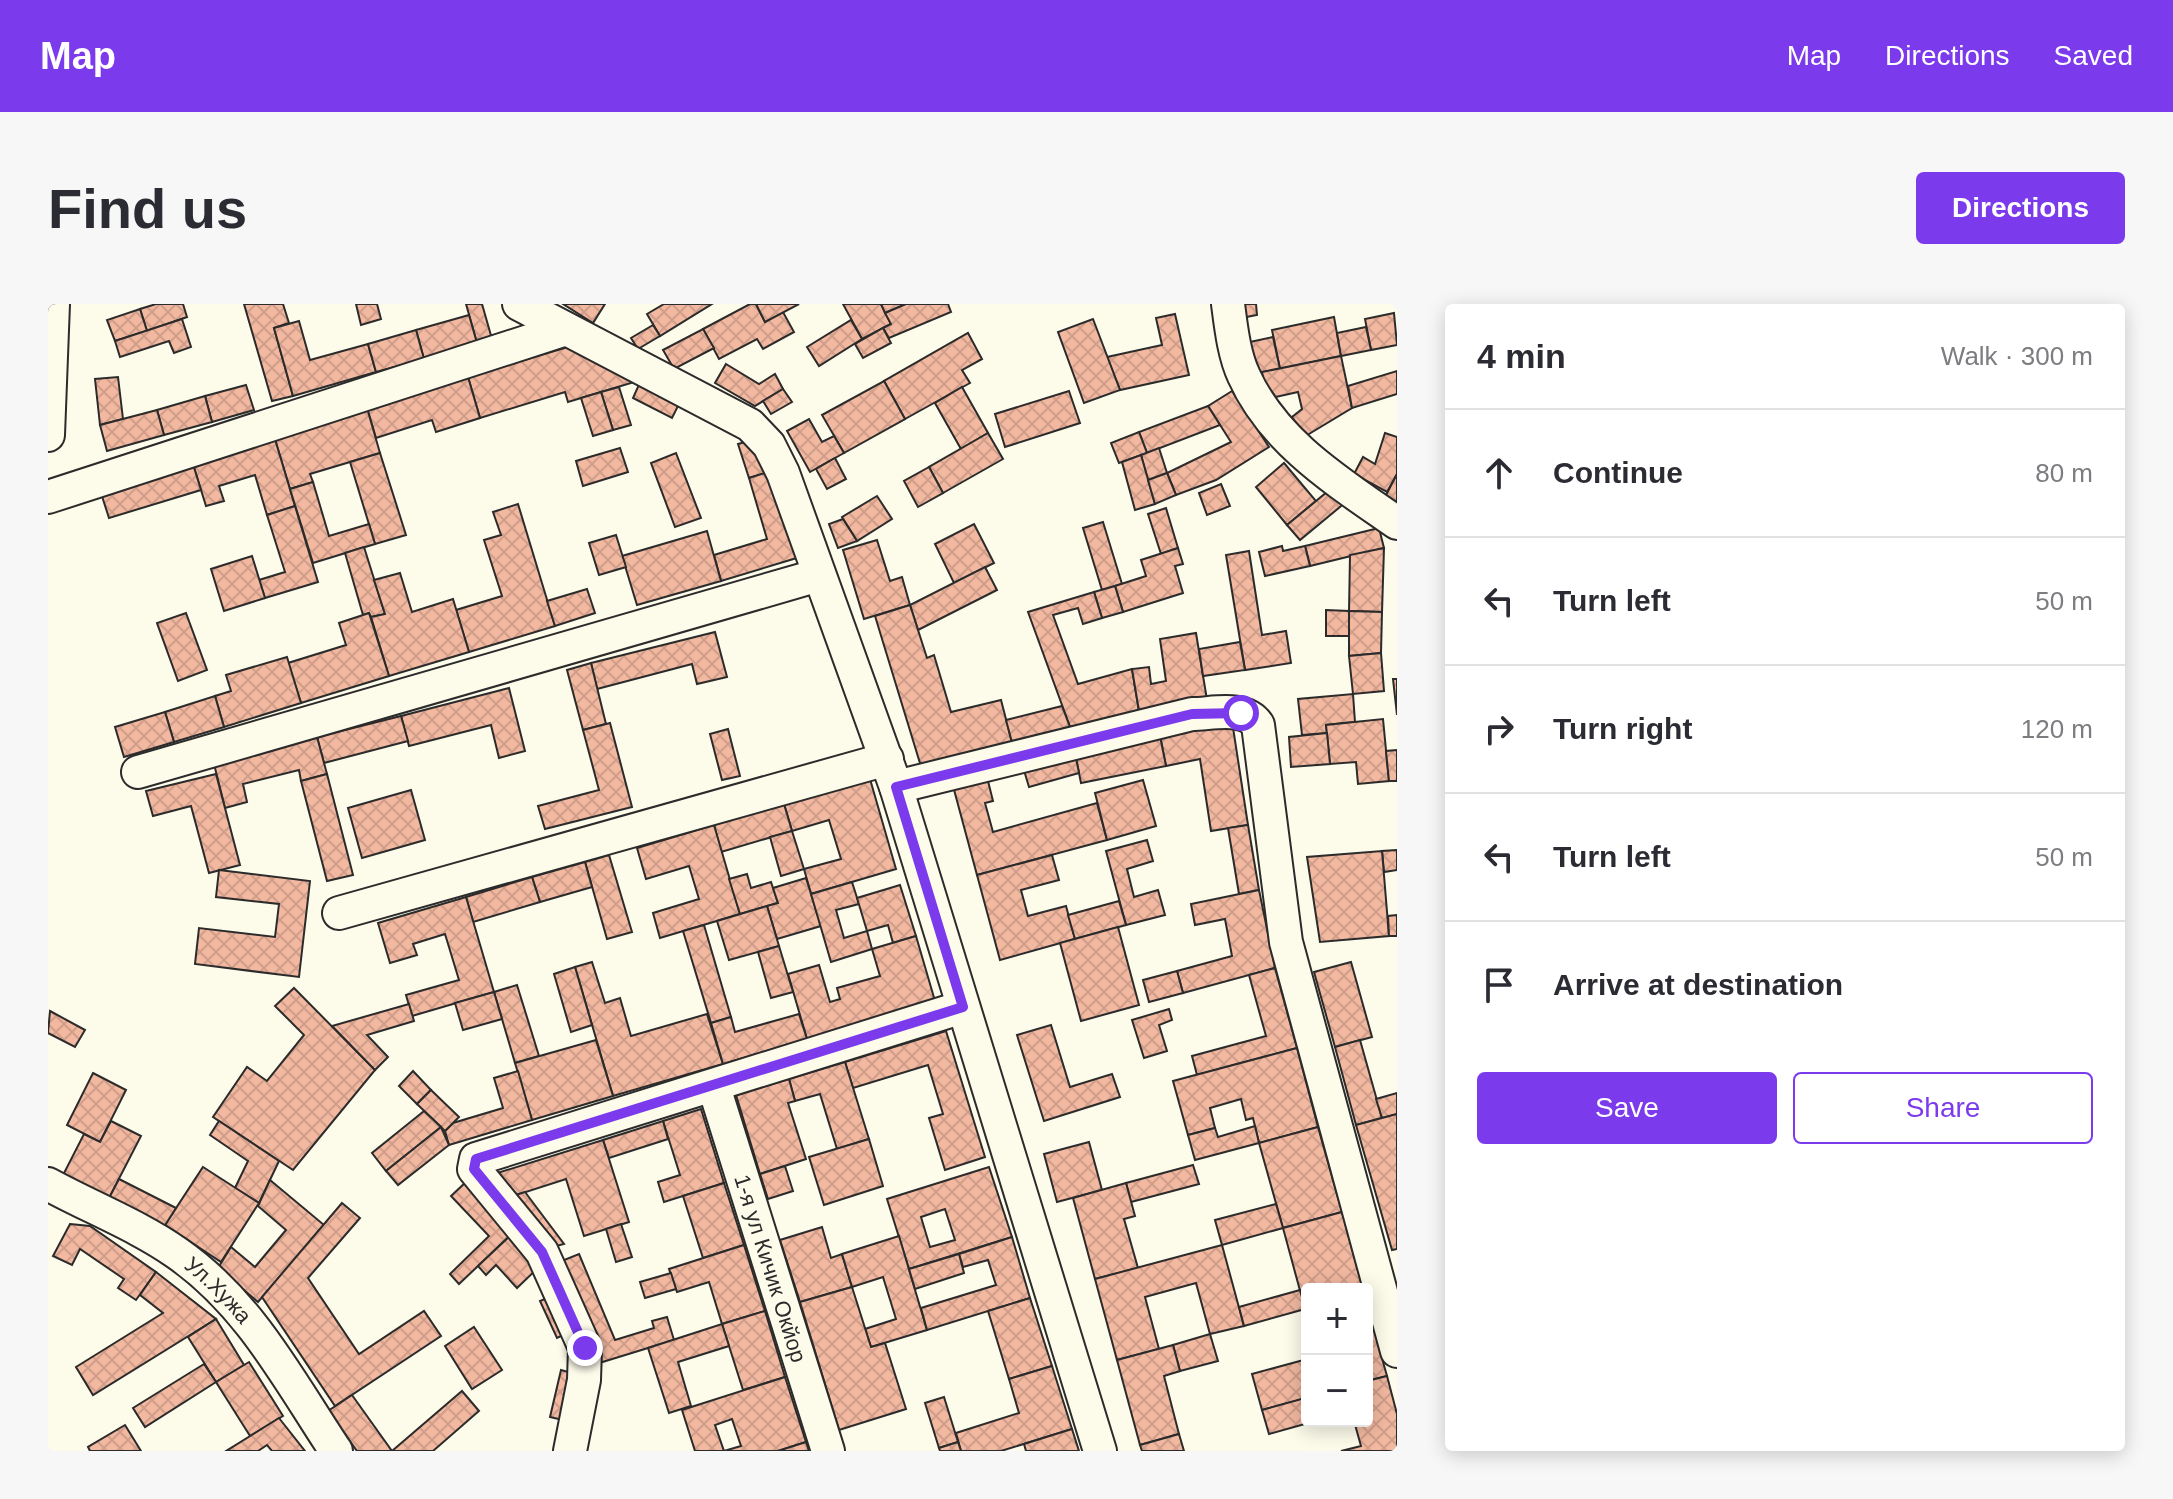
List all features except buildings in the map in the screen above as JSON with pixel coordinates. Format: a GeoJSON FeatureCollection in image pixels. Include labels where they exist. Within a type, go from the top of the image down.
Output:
{"type":"FeatureCollection","features":[{"type":"Feature","properties":{"kind":"street"},"geometry":{"type":"LineString","coordinates":[[48,435],[53,304]]}},
{"type":"Feature","properties":{"kind":"street"},"geometry":{"type":"LineString","coordinates":[[519,304],[750,425],[769,445],[783,473],[892,773],[1100,1451]]}},
{"type":"Feature","properties":{"kind":"street"},"geometry":{"type":"LineString","coordinates":[[1228,304],[1243,375],[1270,418],[1316,466],[1397,523]]}},
{"type":"Feature","properties":{"kind":"street"},"geometry":{"type":"LineString","coordinates":[[48,497],[566,329]]}},
{"type":"Feature","properties":{"kind":"street"},"geometry":{"type":"LineString","coordinates":[[138,772],[819,575]]}},
{"type":"Feature","properties":{"kind":"street"},"geometry":{"type":"LineString","coordinates":[[339,913],[892,773],[1192,714],[1241,713],[1254,719],[1258,725],[1286,942],[1397,1351]]}},
{"type":"Feature","properties":{"kind":"street"},"geometry":{"type":"LineString","coordinates":[[570,1451],[584,1380],[585,1348],[542,1252],[474,1169],[476,1159],[963,1007]]}},
{"type":"Feature","properties":{"kind":"street","name":"1-я ул Кичик Окйор"},"geometry":{"type":"LineString","coordinates":[[714,1087],[828,1451]]}},
{"type":"Feature","properties":{"kind":"street","name":"Ул.Хужа"},"geometry":{"type":"LineString","coordinates":[[48,1184],[177,1252],[236,1303],[271,1348],[336,1451]]}},
{"type":"Feature","properties":{"kind":"route"},"geometry":{"type":"LineString","coordinates":[[585,1348],[542,1252],[474,1169],[476,1159],[963,1007],[896,787],[1192,714],[1241,713]]}}]}
